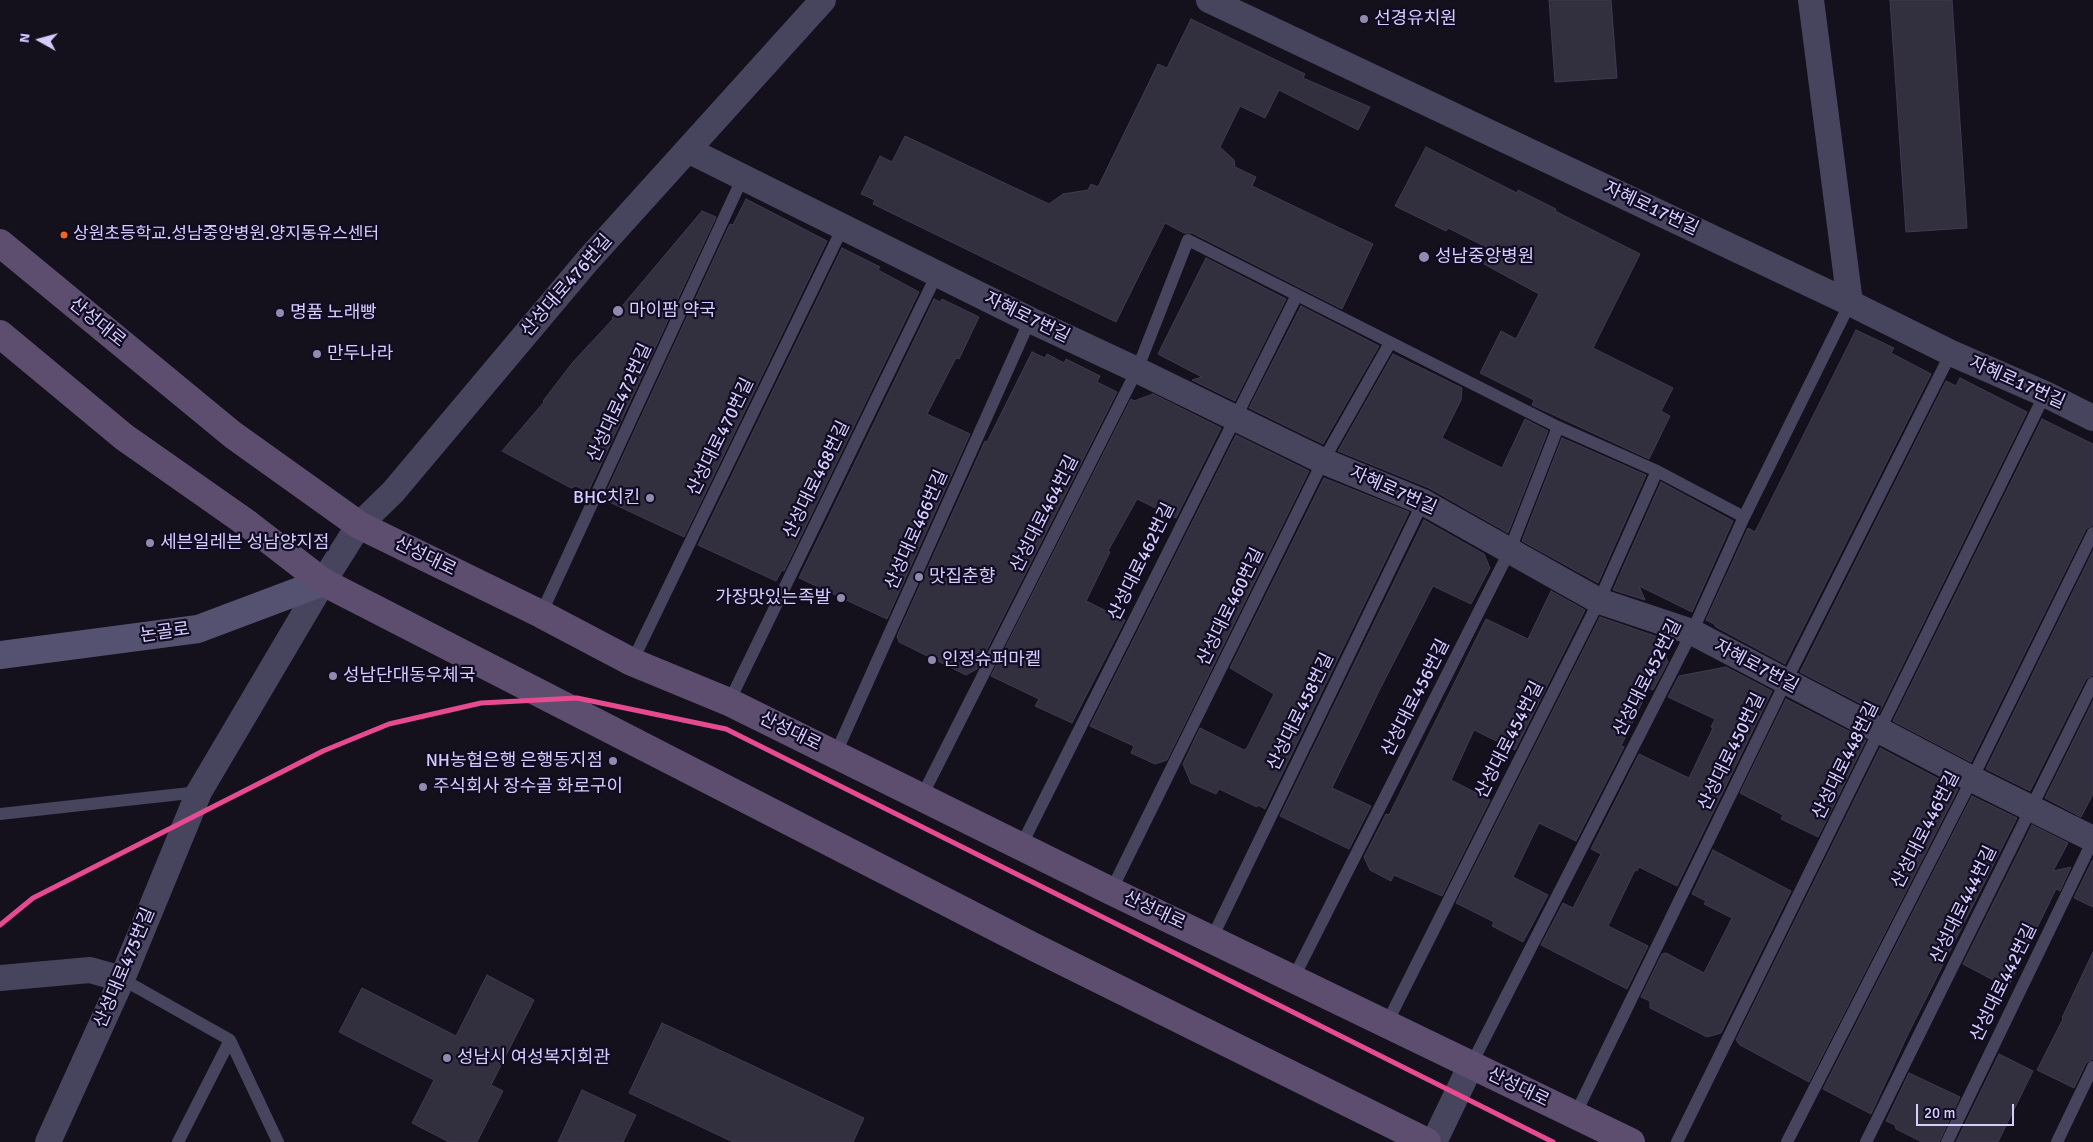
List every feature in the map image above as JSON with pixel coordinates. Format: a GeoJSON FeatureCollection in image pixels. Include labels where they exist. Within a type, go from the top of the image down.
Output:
{"type":"FeatureCollection","features":[{"type":"Feature","properties":{"kind":"main road","name":"산성대로"},"geometry":{"type":"LineString","coordinates":[[0,244],[233,435],[359,525],[541,614],[632,662],[729,702],[1111,891],[1212,938],[1631,1142]]}},
{"type":"Feature","properties":{"kind":"main road"},"geometry":{"type":"LineString","coordinates":[[0,334],[124,437],[248,524],[323,582],[1025,943],[1427,1142]]}},
{"type":"Feature","properties":{"kind":"street","name":"산성대로476번길"},"geometry":{"type":"LineString","coordinates":[[323,582],[359,525],[393,492],[588,260],[823,0]]}},
{"type":"Feature","properties":{"kind":"street","name":"자혜로17번길"},"geometry":{"type":"LineString","coordinates":[[1209,0],[1850,303],[1951,353],[2045,394],[2093,418]]}},
{"type":"Feature","properties":{"kind":"street"},"geometry":{"type":"LineString","coordinates":[[1811,0],[1850,303]]}},
{"type":"Feature","properties":{"kind":"street","name":"자혜로7번길"},"geometry":{"type":"LineString","coordinates":[[688,150],[1030,320],[1323,461],[1423,502],[1599,601],[1692,632],[1785,683],[2093,839]]}},
{"type":"Feature","properties":{"kind":"street","name":"논골로"},"geometry":{"type":"LineString","coordinates":[[0,655],[198,629],[323,582]]}},
{"type":"Feature","properties":{"kind":"street","name":"산성대로475번길"},"geometry":{"type":"LineString","coordinates":[[48,1142],[122,979],[198,792],[323,582]]}},
{"type":"Feature","properties":{"kind":"street"},"geometry":{"type":"LineString","coordinates":[[0,978],[90,970],[122,979]]}},
{"type":"Feature","properties":{"kind":"street"},"geometry":{"type":"LineString","coordinates":[[1434,1142],[1472,1065]]}},
{"type":"Feature","properties":{"kind":"lane","name":"산성대로472번길"},"geometry":{"type":"LineString","coordinates":[[541,614],[742,178]]}},
{"type":"Feature","properties":{"kind":"lane","name":"산성대로470번길"},"geometry":{"type":"LineString","coordinates":[[632,662],[842,227]]}},
{"type":"Feature","properties":{"kind":"lane","name":"산성대로464번길"},"geometry":{"type":"LineString","coordinates":[[921,798],[1137,370],[1188,240],[1297,295]]}},
{"type":"Feature","properties":{"kind":"lane","name":"산성대로468번길"},"geometry":{"type":"LineString","coordinates":[[729,702],[937,274]]}},
{"type":"Feature","properties":{"kind":"lane"},"geometry":{"type":"LineString","coordinates":[[1297,295],[1558,427],[1657,471],[1744,517]]}},
{"type":"Feature","properties":{"kind":"lane","name":"산성대로462번길"},"geometry":{"type":"LineString","coordinates":[[1021,846],[1234,417],[1297,295]]}},
{"type":"Feature","properties":{"kind":"lane","name":"산성대로452번길"},"geometry":{"type":"LineString","coordinates":[[1472,1065],[1692,632],[1744,517],[1850,303]]}},
{"type":"Feature","properties":{"kind":"lane","name":"산성대로466번길"},"geometry":{"type":"LineString","coordinates":[[835,755],[1030,320]]}},
{"type":"Feature","properties":{"kind":"lane","name":"산성대로460번길"},"geometry":{"type":"LineString","coordinates":[[1111,891],[1323,461],[1390,343]]}},
{"type":"Feature","properties":{"kind":"lane","name":"산성대로450번길"},"geometry":{"type":"LineString","coordinates":[[1575,1115],[1785,683],[1951,353]]}},
{"type":"Feature","properties":{"kind":"lane","name":"산성대로448번길"},"geometry":{"type":"LineString","coordinates":[[1676,1142],[2045,394]]}},
{"type":"Feature","properties":{"kind":"lane","name":"산성대로456번길"},"geometry":{"type":"LineString","coordinates":[[1293,979],[1509,552],[1558,427]]}},
{"type":"Feature","properties":{"kind":"lane","name":"산성대로454번길"},"geometry":{"type":"LineString","coordinates":[[1387,1023],[1599,601],[1657,471]]}},
{"type":"Feature","properties":{"kind":"lane","name":"산성대로458번길"},"geometry":{"type":"LineString","coordinates":[[1212,938],[1423,502]]}},
{"type":"Feature","properties":{"kind":"lane","name":"산성대로446번길"},"geometry":{"type":"LineString","coordinates":[[1787,1142],[1972,779],[2093,533]]}},
{"type":"Feature","properties":{"kind":"lane","name":"산성대로444번길"},"geometry":{"type":"LineString","coordinates":[[1866,1142],[2093,682]]}},
{"type":"Feature","properties":{"kind":"lane"},"geometry":{"type":"LineString","coordinates":[[0,814],[198,792]]}},
{"type":"Feature","properties":{"kind":"lane","name":"산성대로442번길"},"geometry":{"type":"LineString","coordinates":[[1947,1142],[2093,839]]}},
{"type":"Feature","properties":{"kind":"lane"},"geometry":{"type":"LineString","coordinates":[[122,979],[230,1040],[278,1142]]}},
{"type":"Feature","properties":{"kind":"lane"},"geometry":{"type":"LineString","coordinates":[[178,1142],[230,1040]]}},
{"type":"Feature","properties":{"kind":"lane"},"geometry":{"type":"LineString","coordinates":[[2057,1142],[2093,1067]]}},
{"type":"Feature","properties":{"kind":"building"},"geometry":{"type":"Polygon","coordinates":[[[1549,0],[1611,0],[1617,78],[1555,82],[1549,0]]]}},
{"type":"Feature","properties":{"kind":"building"},"geometry":{"type":"Polygon","coordinates":[[[1890,0],[1952,0],[1967,228],[1906,232],[1890,0]]]}},
{"type":"Feature","properties":{"kind":"building"},"geometry":{"type":"Polygon","coordinates":[[[1191,19],[1305,74],[1303,78],[1370,107],[1358,130],[1279,90],[1265,118],[1240,106],[1220,147],[1234,160],[1235,167],[1256,177],[1252,186],[1373,244],[1342,309],[1192,233],[1184,233],[1165,223],[1116,322],[873,204],[875,200],[861,194],[880,156],[892,162],[905,136],[1049,204],[1063,194],[1088,190],[1091,184],[1098,187],[1158,64],[1167,68],[1191,19]]]}},
{"type":"Feature","properties":{"kind":"building"},"geometry":{"type":"Polygon","coordinates":[[[1426,147],[1517,193],[1518,190],[1556,209],[1555,211],[1640,254],[1593,348],[1673,388],[1661,411],[1670,416],[1649,459],[1532,405],[1534,400],[1480,373],[1501,331],[1516,339],[1539,294],[1484,264],[1492,250],[1448,228],[1446,231],[1395,206],[1426,147]]]}},
{"type":"Feature","properties":{"kind":"building"},"geometry":{"type":"Polygon","coordinates":[[[746,199],[827,241],[684,537],[603,499],[730,224],[733,225],[746,199]]]}},
{"type":"Feature","properties":{"kind":"building"},"geometry":{"type":"Polygon","coordinates":[[[702,211],[716,217],[588,492],[576,486],[571,488],[502,451],[544,402],[573,362],[613,319],[702,211]]]}},
{"type":"Feature","properties":{"kind":"building"},"geometry":{"type":"Polygon","coordinates":[[[842,248],[880,267],[878,270],[919,292],[784,571],[782,570],[776,581],[698,545],[842,248]]]}},
{"type":"Feature","properties":{"kind":"building"},"geometry":{"type":"Polygon","coordinates":[[[1206,258],[1286,299],[1235,401],[1192,380],[1202,377],[1158,354],[1206,258]]]}},
{"type":"Feature","properties":{"kind":"building"},"geometry":{"type":"Polygon","coordinates":[[[934,299],[940,302],[942,299],[979,317],[959,359],[956,358],[927,414],[970,434],[887,619],[799,578],[934,299]]]}},
{"type":"Feature","properties":{"kind":"building"},"geometry":{"type":"Polygon","coordinates":[[[1301,306],[1379,346],[1323,444],[1249,408],[1301,306]]]}},
{"type":"Feature","properties":{"kind":"building"},"geometry":{"type":"Polygon","coordinates":[[[1856,330],[1894,348],[1891,353],[1931,374],[1785,664],[1706,620],[1748,528],[1755,532],[1856,330]]]}},
{"type":"Feature","properties":{"kind":"building"},"geometry":{"type":"Polygon","coordinates":[[[1032,352],[1045,358],[1047,354],[1064,363],[1066,359],[1100,376],[1097,382],[1117,392],[977,669],[966,675],[899,642],[897,636],[985,441],[987,442],[1032,352]]]}},
{"type":"Feature","properties":{"kind":"building"},"geometry":{"type":"Polygon","coordinates":[[[1393,354],[1462,388],[1461,400],[1442,438],[1502,468],[1525,419],[1548,431],[1508,533],[1429,488],[1338,451],[1393,354]]]}},
{"type":"Feature","properties":{"kind":"building"},"geometry":{"type":"Polygon","coordinates":[[[1960,378],[2027,412],[1879,713],[1800,672],[1946,381],[1956,386],[1960,378]]]}},
{"type":"Feature","properties":{"kind":"building"},"geometry":{"type":"Polygon","coordinates":[[[1153,394],[1221,428],[1176,518],[1137,499],[1108,551],[1110,552],[1086,601],[1125,620],[1072,723],[1035,706],[1039,699],[991,676],[1131,399],[1134,401],[1153,394]]]}},
{"type":"Feature","properties":{"kind":"building"},"geometry":{"type":"Polygon","coordinates":[[[2042,419],[2093,444],[2093,525],[2086,529],[1971,762],[1893,721],[2042,419]]]}},
{"type":"Feature","properties":{"kind":"building"},"geometry":{"type":"Polygon","coordinates":[[[1236,435],[1309,471],[1167,760],[1155,764],[1131,753],[1134,746],[1090,726],[1236,435]]]}},
{"type":"Feature","properties":{"kind":"building"},"geometry":{"type":"Polygon","coordinates":[[[1562,438],[1646,475],[1598,583],[1522,541],[1562,438]]]}},
{"type":"Feature","properties":{"kind":"building"},"geometry":{"type":"Polygon","coordinates":[[[1324,478],[1409,512],[1265,809],[1219,789],[1216,794],[1191,783],[1183,764],[1200,728],[1244,750],[1247,748],[1274,694],[1230,668],[1324,478]]]}},
{"type":"Feature","properties":{"kind":"building"},"geometry":{"type":"Polygon","coordinates":[[[1661,482],[1733,521],[1692,612],[1639,586],[1645,600],[1613,590],[1661,482]]]}},
{"type":"Feature","properties":{"kind":"building"},"geometry":{"type":"Polygon","coordinates":[[[1424,520],[1484,554],[1490,568],[1471,604],[1433,586],[1381,687],[1332,788],[1371,806],[1349,849],[1280,816],[1424,520]]]}},
{"type":"Feature","properties":{"kind":"building"},"geometry":{"type":"Polygon","coordinates":[[[2093,551],[2093,675],[2086,679],[2030,791],[1986,769],[2093,551]]]}},
{"type":"Feature","properties":{"kind":"building"},"geometry":{"type":"Polygon","coordinates":[[[1551,591],[1585,610],[1515,750],[1474,730],[1451,780],[1490,800],[1442,896],[1394,875],[1391,881],[1370,870],[1364,857],[1386,814],[1389,815],[1486,619],[1528,639],[1551,591]]]}},
{"type":"Feature","properties":{"kind":"building"},"geometry":{"type":"Polygon","coordinates":[[[1600,617],[1658,637],[1668,662],[1653,690],[1649,688],[1621,746],[1624,747],[1576,841],[1539,823],[1513,877],[1548,895],[1523,942],[1492,926],[1494,922],[1456,903],[1600,617]]]}},
{"type":"Feature","properties":{"kind":"building"},"geometry":{"type":"Polygon","coordinates":[[[1726,667],[1772,691],[1677,886],[1639,867],[1637,871],[1635,870],[1608,926],[1648,946],[1627,989],[1541,945],[1563,903],[1573,908],[1601,854],[1591,849],[1639,754],[1689,778],[1713,728],[1711,727],[1715,719],[1668,697],[1679,676],[1726,667]]]}},
{"type":"Feature","properties":{"kind":"building"},"geometry":{"type":"Polygon","coordinates":[[[1786,699],[1866,740],[1818,837],[1781,819],[1783,815],[1740,793],[1786,699]]]}},
{"type":"Feature","properties":{"kind":"building"},"geometry":{"type":"Polygon","coordinates":[[[2093,701],[2093,794],[2081,817],[2045,798],[2093,701]]]}},
{"type":"Feature","properties":{"kind":"building"},"geometry":{"type":"Polygon","coordinates":[[[1880,748],[1958,789],[1809,1082],[1740,1045],[1736,1040],[1880,748]]]}},
{"type":"Feature","properties":{"kind":"building"},"geometry":{"type":"Polygon","coordinates":[[[1972,796],[2017,818],[1909,1032],[1871,1114],[1823,1089],[1972,796]]]}},
{"type":"Feature","properties":{"kind":"building"},"geometry":{"type":"Polygon","coordinates":[[[2032,825],[2068,843],[2053,871],[2071,867],[2060,891],[2056,889],[2009,985],[1996,978],[1995,981],[1963,964],[2032,825]]]}},
{"type":"Feature","properties":{"kind":"building"},"geometry":{"type":"Polygon","coordinates":[[[1713,850],[1791,891],[1721,1033],[1707,1037],[1650,1008],[1650,1001],[1641,997],[1662,954],[1666,953],[1704,973],[1732,918],[1704,904],[1706,901],[1692,894],[1713,850]]]}},
{"type":"Feature","properties":{"kind":"building"},"geometry":{"type":"Polygon","coordinates":[[[2093,861],[2093,907],[2074,898],[2093,861]]]}},
{"type":"Feature","properties":{"kind":"building"},"geometry":{"type":"Polygon","coordinates":[[[2093,952],[2093,1059],[2086,1063],[2074,1088],[2037,1070],[2063,1019],[2093,952]]]}},
{"type":"Feature","properties":{"kind":"building","name":"성남시 여성복지회관"},"geometry":{"type":"Polygon","coordinates":[[[487,975],[534,1000],[491,1085],[503,1091],[477,1142],[449,1142],[412,1123],[434,1080],[339,1032],[362,988],[456,1036],[487,975]]]}},
{"type":"Feature","properties":{"kind":"building"},"geometry":{"type":"Polygon","coordinates":[[[662,1023],[864,1118],[853,1142],[733,1142],[629,1093],[662,1023]]]}},
{"type":"Feature","properties":{"kind":"building"},"geometry":{"type":"Polygon","coordinates":[[[1999,1054],[2033,1071],[1998,1142],[1956,1142],[1999,1054]]]}},
{"type":"Feature","properties":{"kind":"building"},"geometry":{"type":"Polygon","coordinates":[[[1909,1073],[1960,1097],[1939,1142],[1922,1142],[1896,1129],[1895,1125],[1886,1121],[1909,1073]]]}},
{"type":"Feature","properties":{"kind":"building"},"geometry":{"type":"Polygon","coordinates":[[[582,1090],[636,1115],[623,1142],[558,1142],[582,1090]]]}},
{"type":"Feature","properties":{"kind":"transit line"},"geometry":{"type":"LineString","coordinates":[[0,925],[33,898],[323,751],[389,724],[481,703],[577,698],[726,729],[1553,1142]]}},
{"type":"Feature","properties":{"kind":"place","name":"선경유치원"},"geometry":{"type":"Point","coordinates":[1364,19]}},
{"type":"Feature","properties":{"kind":"place","name":"상원초등학교.성남중앙병원.양지동유스센터"},"geometry":{"type":"Point","coordinates":[64,235]}},
{"type":"Feature","properties":{"kind":"place","name":"성남중앙병원"},"geometry":{"type":"Point","coordinates":[1424,257]}},
{"type":"Feature","properties":{"kind":"place","name":"마이팜 약국"},"geometry":{"type":"Point","coordinates":[618,311]}},
{"type":"Feature","properties":{"kind":"place","name":"명품 노래빵"},"geometry":{"type":"Point","coordinates":[280,313]}},
{"type":"Feature","properties":{"kind":"place","name":"만두나라"},"geometry":{"type":"Point","coordinates":[317,354]}},
{"type":"Feature","properties":{"kind":"place","name":"BHC치킨"},"geometry":{"type":"Point","coordinates":[650,498]}},
{"type":"Feature","properties":{"kind":"place","name":"세븐일레븐 성남양지점"},"geometry":{"type":"Point","coordinates":[150,543]}},
{"type":"Feature","properties":{"kind":"place","name":"맛집춘향"},"geometry":{"type":"Point","coordinates":[919,577]}},
{"type":"Feature","properties":{"kind":"place","name":"가장맛있는족발"},"geometry":{"type":"Point","coordinates":[841,598]}},
{"type":"Feature","properties":{"kind":"place","name":"인정슈퍼마켙"},"geometry":{"type":"Point","coordinates":[932,660]}},
{"type":"Feature","properties":{"kind":"place","name":"성남단대동우체국"},"geometry":{"type":"Point","coordinates":[333,676]}},
{"type":"Feature","properties":{"kind":"place","name":"NH농협은행 은행동지점"},"geometry":{"type":"Point","coordinates":[613,761]}},
{"type":"Feature","properties":{"kind":"place","name":"주식회사 장수골 화로구이"},"geometry":{"type":"Point","coordinates":[423,787]}},
{"type":"Feature","properties":{"kind":"place","name":"성남시 여성복지회관"},"geometry":{"type":"Point","coordinates":[447,1058]}}]}
